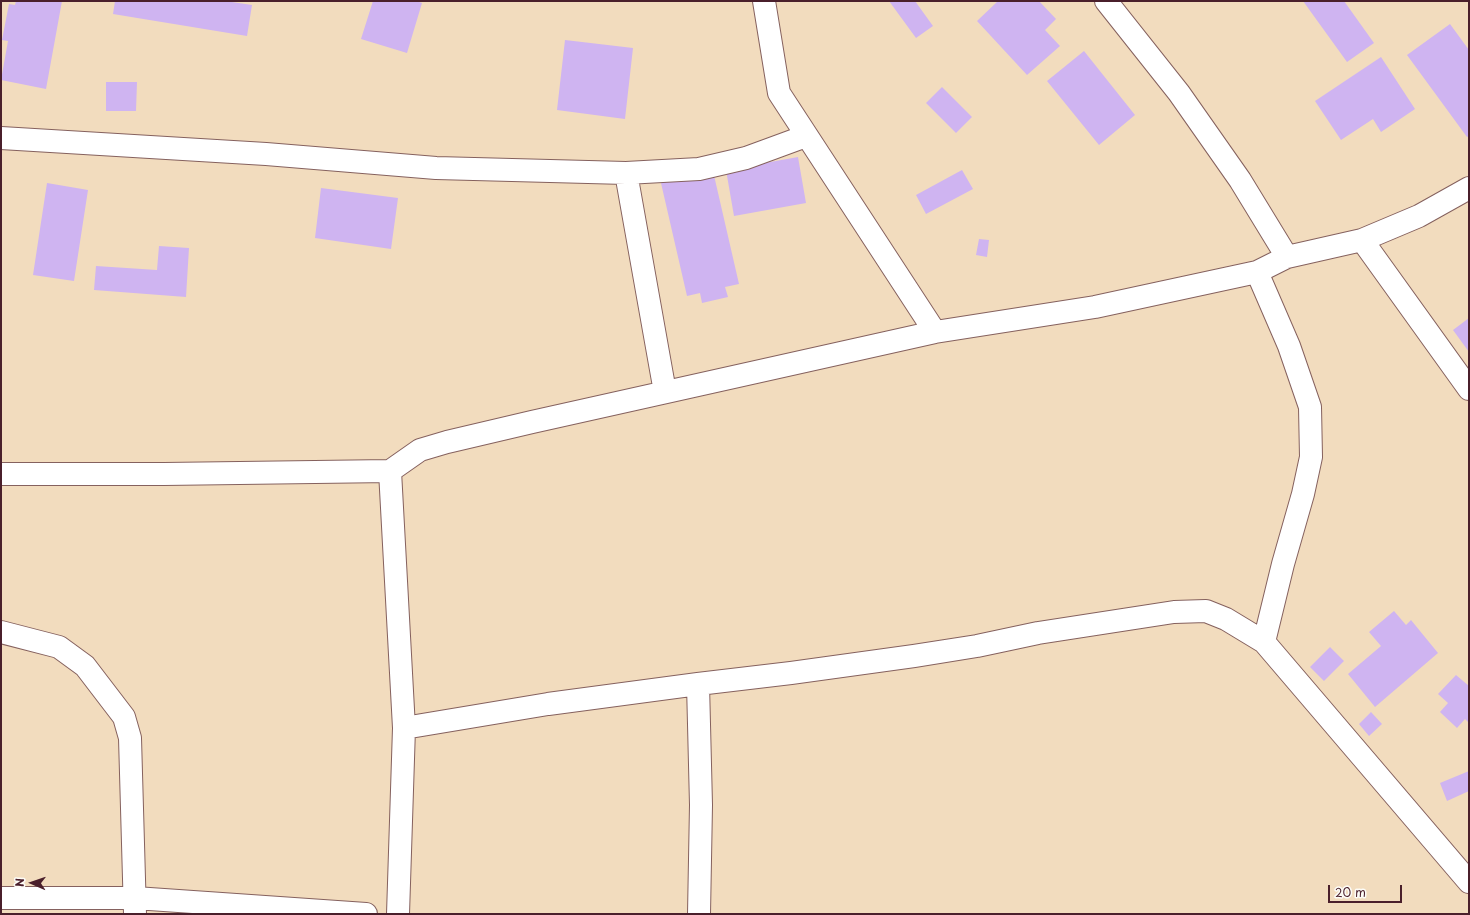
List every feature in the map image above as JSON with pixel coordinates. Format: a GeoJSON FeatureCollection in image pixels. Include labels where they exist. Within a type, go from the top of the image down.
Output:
{"type":"FeatureCollection","features":[{"type":"Feature","properties":{"kind":"street"},"geometry":{"type":"LineString","coordinates":[[764,1],[779,93],[935,332]]}},
{"type":"Feature","properties":{"kind":"street"},"geometry":{"type":"LineString","coordinates":[[1106,1],[1183,99],[1240,180],[1287,257]]}},
{"type":"Feature","properties":{"kind":"street"},"geometry":{"type":"LineString","coordinates":[[1,138],[258,154],[436,168],[626,172],[699,169],[746,158],[806,136]]}},
{"type":"Feature","properties":{"kind":"street"},"geometry":{"type":"LineString","coordinates":[[626,172],[665,392]]}},
{"type":"Feature","properties":{"kind":"street"},"geometry":{"type":"LineString","coordinates":[[1,474],[164,474],[390,471],[420,450],[447,442],[935,332],[1095,307],[1257,272],[1287,257],[1362,240],[1419,216],[1469,188]]}},
{"type":"Feature","properties":{"kind":"street"},"geometry":{"type":"LineString","coordinates":[[1362,240],[1469,390]]}},
{"type":"Feature","properties":{"kind":"street"},"geometry":{"type":"LineString","coordinates":[[1257,272],[1289,346],[1310,407],[1311,457],[1303,494],[1283,564],[1264,642]]}},
{"type":"Feature","properties":{"kind":"street"},"geometry":{"type":"LineString","coordinates":[[390,471],[404,728],[398,914]]}},
{"type":"Feature","properties":{"kind":"street"},"geometry":{"type":"LineString","coordinates":[[404,728],[548,704],[791,673],[977,646],[1038,633],[1174,612],[1206,611],[1226,619],[1264,642],[1469,882]]}},
{"type":"Feature","properties":{"kind":"street"},"geometry":{"type":"LineString","coordinates":[[1,632],[59,647],[85,666],[124,717],[130,738],[135,906]]}},
{"type":"Feature","properties":{"kind":"street"},"geometry":{"type":"LineString","coordinates":[[698,684],[701,805],[699,914]]}},
{"type":"Feature","properties":{"kind":"street"},"geometry":{"type":"LineString","coordinates":[[1,898],[135,906],[366,914]]}},
{"type":"Feature","properties":{"kind":"building"},"geometry":{"type":"Polygon","coordinates":[[[16,1],[62,1],[46,89],[1,80],[8,41],[2,40],[9,4],[15,5],[16,1]]]}},
{"type":"Feature","properties":{"kind":"building"},"geometry":{"type":"Polygon","coordinates":[[[115,1],[225,1],[252,5],[247,36],[113,14],[115,1]]]}},
{"type":"Feature","properties":{"kind":"building"},"geometry":{"type":"Polygon","coordinates":[[[373,1],[416,1],[422,3],[407,53],[361,39],[373,1]]]}},
{"type":"Feature","properties":{"kind":"building"},"geometry":{"type":"Polygon","coordinates":[[[889,1],[915,1],[933,26],[916,38],[889,1]]]}},
{"type":"Feature","properties":{"kind":"building"},"geometry":{"type":"Polygon","coordinates":[[[998,1],[1039,1],[1056,19],[1045,30],[1060,46],[1027,75],[977,21],[998,1]]]}},
{"type":"Feature","properties":{"kind":"building"},"geometry":{"type":"Polygon","coordinates":[[[1303,1],[1344,1],[1374,43],[1347,62],[1303,1]]]}},
{"type":"Feature","properties":{"kind":"building"},"geometry":{"type":"Polygon","coordinates":[[[1450,24],[1469,50],[1469,136],[1467,137],[1407,55],[1450,24]]]}},
{"type":"Feature","properties":{"kind":"building"},"geometry":{"type":"Polygon","coordinates":[[[565,40],[633,48],[625,119],[557,110],[565,40]]]}},
{"type":"Feature","properties":{"kind":"building"},"geometry":{"type":"Polygon","coordinates":[[[1084,51],[1135,115],[1099,145],[1047,81],[1084,51]]]}},
{"type":"Feature","properties":{"kind":"building"},"geometry":{"type":"Polygon","coordinates":[[[1381,57],[1415,109],[1381,132],[1373,119],[1341,140],[1315,101],[1381,57]]]}},
{"type":"Feature","properties":{"kind":"building"},"geometry":{"type":"Polygon","coordinates":[[[106,82],[137,82],[136,111],[106,111],[106,82]]]}},
{"type":"Feature","properties":{"kind":"building"},"geometry":{"type":"Polygon","coordinates":[[[942,87],[972,117],[956,133],[926,103],[942,87]]]}},
{"type":"Feature","properties":{"kind":"building"},"geometry":{"type":"Polygon","coordinates":[[[798,157],[806,203],[734,216],[726,170],[798,157]]]}},
{"type":"Feature","properties":{"kind":"building"},"geometry":{"type":"Polygon","coordinates":[[[962,170],[973,189],[926,214],[916,195],[962,170]]]}},
{"type":"Feature","properties":{"kind":"building"},"geometry":{"type":"Polygon","coordinates":[[[713,171],[739,284],[725,287],[728,297],[702,303],[700,293],[687,296],[661,183],[713,171]]]}},
{"type":"Feature","properties":{"kind":"building"},"geometry":{"type":"Polygon","coordinates":[[[47,183],[88,190],[74,281],[33,275],[47,183]]]}},
{"type":"Feature","properties":{"kind":"building"},"geometry":{"type":"Polygon","coordinates":[[[321,188],[398,198],[391,249],[315,238],[321,188]]]}},
{"type":"Feature","properties":{"kind":"building"},"geometry":{"type":"Polygon","coordinates":[[[979,239],[989,240],[987,257],[976,255],[979,239]]]}},
{"type":"Feature","properties":{"kind":"building"},"geometry":{"type":"Polygon","coordinates":[[[159,246],[189,248],[186,297],[94,290],[96,266],[157,270],[159,246]]]}},
{"type":"Feature","properties":{"kind":"building"},"geometry":{"type":"Polygon","coordinates":[[[1469,318],[1469,352],[1453,330],[1469,318]]]}},
{"type":"Feature","properties":{"kind":"building"},"geometry":{"type":"Polygon","coordinates":[[[1394,611],[1406,625],[1411,620],[1438,653],[1375,707],[1348,674],[1381,646],[1369,632],[1394,611]]]}},
{"type":"Feature","properties":{"kind":"building"},"geometry":{"type":"Polygon","coordinates":[[[1330,647],[1344,661],[1324,681],[1310,667],[1330,647]]]}},
{"type":"Feature","properties":{"kind":"building"},"geometry":{"type":"Polygon","coordinates":[[[1456,675],[1469,686],[1469,723],[1465,719],[1457,728],[1440,712],[1448,703],[1438,694],[1456,675]]]}},
{"type":"Feature","properties":{"kind":"building"},"geometry":{"type":"Polygon","coordinates":[[[1371,712],[1382,724],[1369,736],[1359,724],[1371,712]]]}},
{"type":"Feature","properties":{"kind":"building"},"geometry":{"type":"Polygon","coordinates":[[[1469,771],[1469,791],[1447,801],[1440,783],[1469,771]]]}}]}
